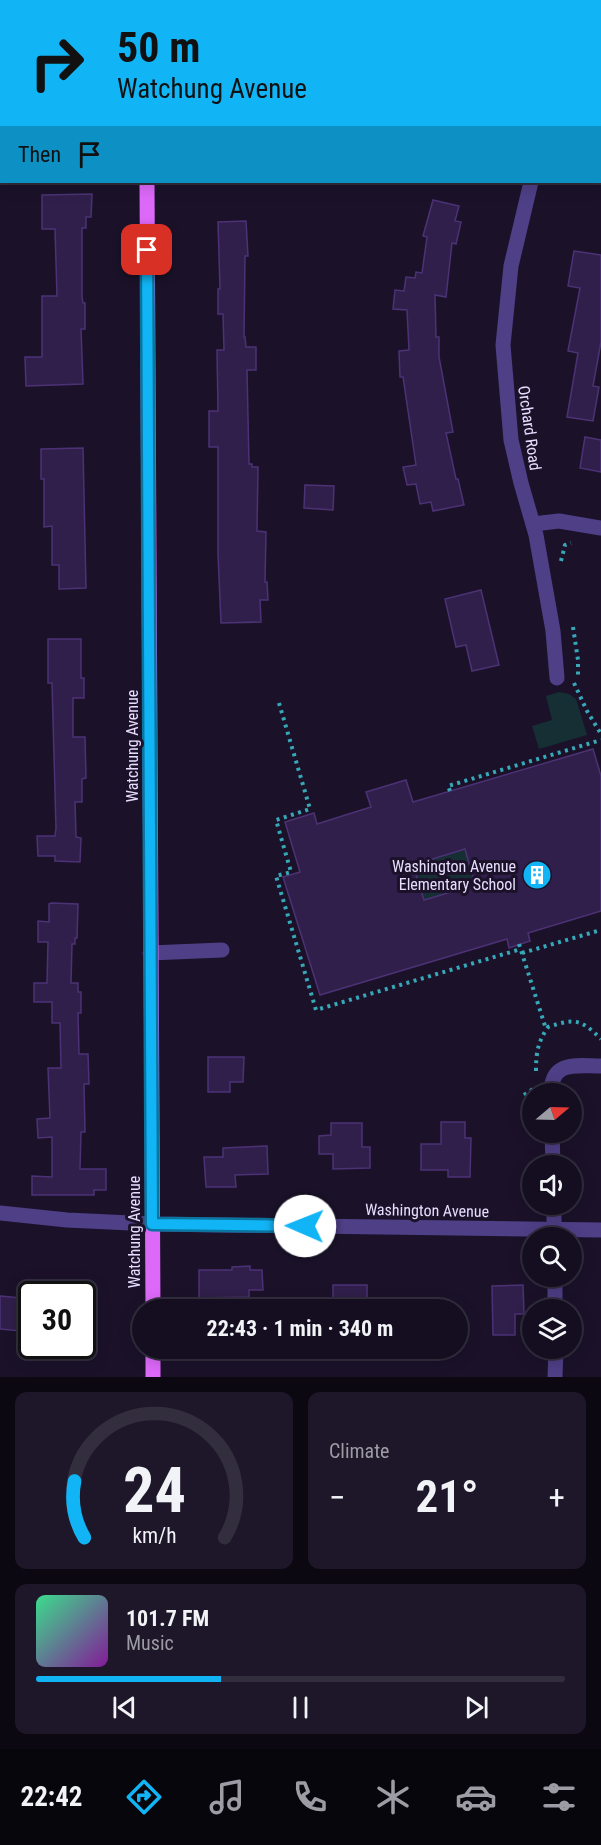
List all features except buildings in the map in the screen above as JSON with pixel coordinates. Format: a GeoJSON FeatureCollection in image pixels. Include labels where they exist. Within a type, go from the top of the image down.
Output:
{"type":"FeatureCollection","features":[{"type":"Feature","properties":{"kind":"main road","name":"Watchung Avenue"},"geometry":{"type":"LineString","coordinates":[[147,183],[153,1299]]}},
{"type":"Feature","properties":{"kind":"main road"},"geometry":{"type":"LineString","coordinates":[[153,1359],[153,1377]]}},
{"type":"Feature","properties":{"kind":"street","name":"Orchard Road"},"geometry":{"type":"LineString","coordinates":[[531,183],[511,267],[503,345],[511,440],[533,524],[553,631],[557,674]]}},
{"type":"Feature","properties":{"kind":"street"},"geometry":{"type":"LineString","coordinates":[[533,524],[559,521],[601,528]]}},
{"type":"Feature","properties":{"kind":"street"},"geometry":{"type":"LineString","coordinates":[[150,952],[222,950]]}},
{"type":"Feature","properties":{"kind":"street"},"geometry":{"type":"LineString","coordinates":[[552,1083],[557,1071],[565,1067],[601,1066]]}},
{"type":"Feature","properties":{"kind":"street","name":"Washington Avenue"},"geometry":{"type":"LineString","coordinates":[[0,1213],[68,1220],[152,1224],[522,1233]]}},
{"type":"Feature","properties":{"kind":"street","name":"Washington Avenue"},"geometry":{"type":"LineString","coordinates":[[582,1232],[601,1230]]}},
{"type":"Feature","properties":{"kind":"street"},"geometry":{"type":"LineString","coordinates":[[555,1377],[556,1359]]}},
{"type":"Feature","properties":{"kind":"path"},"geometry":{"type":"LineString","coordinates":[[561,563],[565,545],[580,540]]}},
{"type":"Feature","properties":{"kind":"path"},"geometry":{"type":"LineString","coordinates":[[572,622],[578,660],[578,679],[574,683]]}},
{"type":"Feature","properties":{"kind":"path"},"geometry":{"type":"LineString","coordinates":[[557,674],[574,683],[601,734]]}},
{"type":"Feature","properties":{"kind":"path"},"geometry":{"type":"LineString","coordinates":[[279,703],[310,809],[276,820],[291,872],[276,876],[316,1010],[521,949],[601,930]]}},
{"type":"Feature","properties":{"kind":"path"},"geometry":{"type":"LineString","coordinates":[[450,791],[448,786],[601,740]]}},
{"type":"Feature","properties":{"kind":"path"},"geometry":{"type":"LineString","coordinates":[[521,949],[546,1029]]}},
{"type":"Feature","properties":{"kind":"path"},"geometry":{"type":"LineString","coordinates":[[536,1075],[536,1048],[540,1037],[548,1027],[574,1020],[584,1023],[601,1039]]}},
{"type":"Feature","properties":{"kind":"green space"},"geometry":{"type":"Polygon","coordinates":[[[559,692],[569,694],[576,699],[587,735],[539,749],[532,726],[552,720],[546,696],[559,692]]]}},
{"type":"Feature","properties":{"kind":"green space"},"geometry":{"type":"Polygon","coordinates":[[[465,849],[475,885],[344,923],[418,881],[413,865],[465,849]]]}},
{"type":"Feature","properties":{"kind":"place","name":"Washington Avenue Elementary School"},"geometry":{"type":"Point","coordinates":[537,875]}},
{"type":"Feature","properties":{"kind":"route"},"geometry":{"type":"LineString","coordinates":[[147,250],[152,1224],[305,1226]]}}]}
